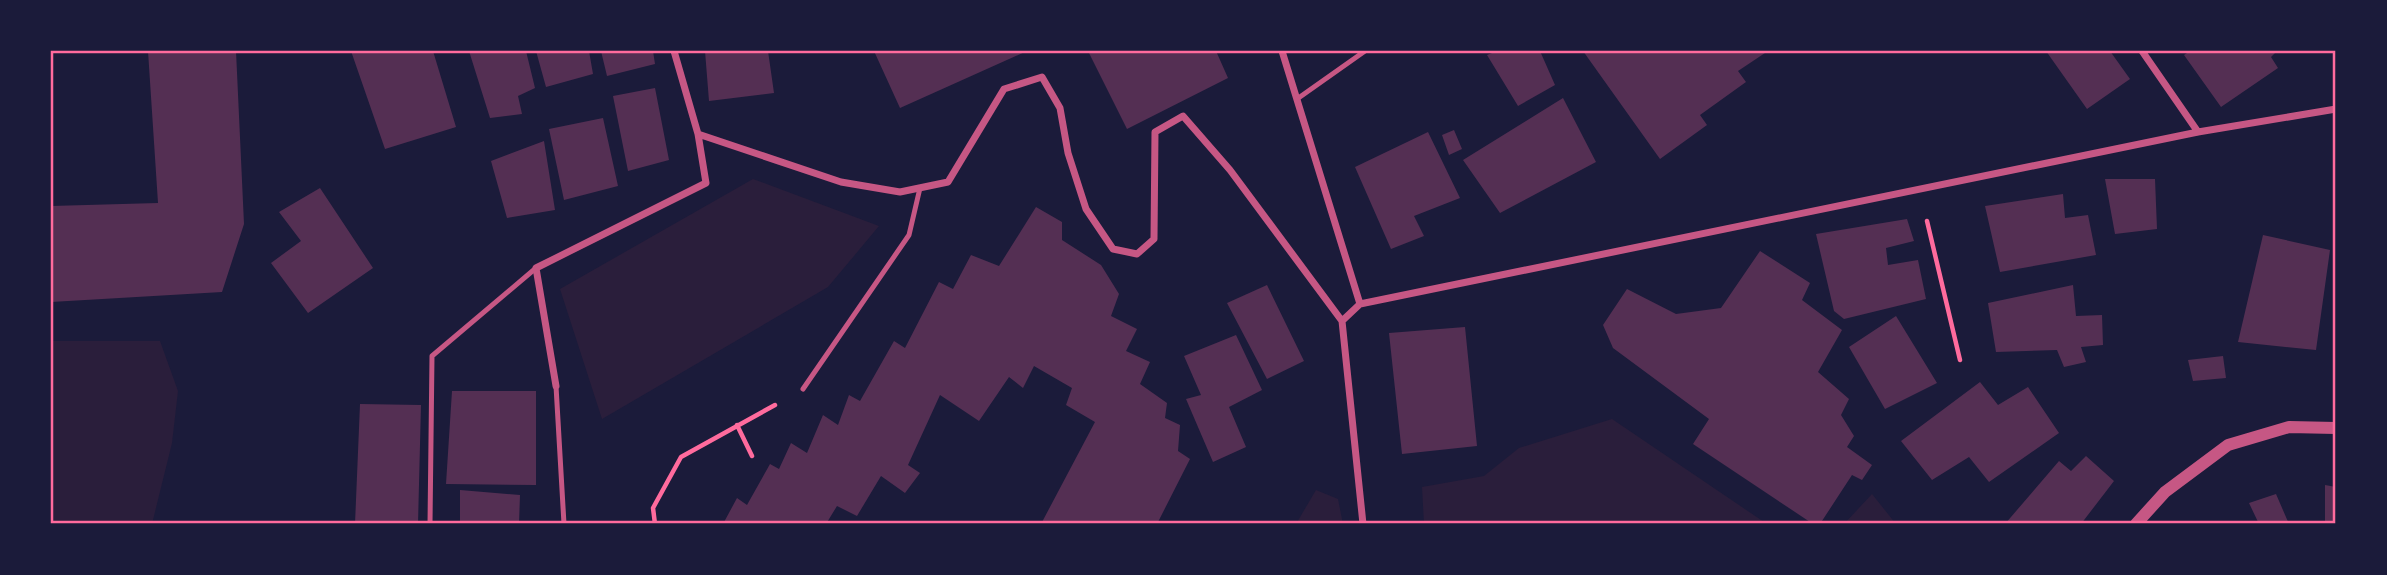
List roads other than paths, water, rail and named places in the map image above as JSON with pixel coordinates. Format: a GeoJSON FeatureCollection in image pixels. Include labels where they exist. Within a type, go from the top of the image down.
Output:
{"type":"FeatureCollection","features":[{"type":"Feature","properties":{"kind":"street"},"geometry":{"type":"LineString","coordinates":[[556,386],[536,268],[706,183],[698,134],[674,51]]}},
{"type":"Feature","properties":{"kind":"street"},"geometry":{"type":"LineString","coordinates":[[1282,51],[1360,304]]}},
{"type":"Feature","properties":{"kind":"street"},"geometry":{"type":"LineString","coordinates":[[2142,51],[2199,132]]}},
{"type":"Feature","properties":{"kind":"street"},"geometry":{"type":"LineString","coordinates":[[698,134],[841,182],[900,191],[920,188],[948,182],[1004,89],[1042,77],[1060,108],[1068,153],[1086,209],[1113,249],[1137,254],[1154,239],[1154,132],[1183,116],[1230,170],[1342,321],[1359,508],[1363,524]]}},
{"type":"Feature","properties":{"kind":"street"},"geometry":{"type":"LineString","coordinates":[[1342,321],[1360,304],[2199,132],[2336,109]]}},
{"type":"Feature","properties":{"kind":"street"},"geometry":{"type":"LineString","coordinates":[[2136,524],[2165,492],[2228,445],[2289,428],[2336,428]]}},
{"type":"Feature","properties":{"kind":"lane"},"geometry":{"type":"LineString","coordinates":[[1297,99],[1365,51]]}},
{"type":"Feature","properties":{"kind":"lane"},"geometry":{"type":"LineString","coordinates":[[803,389],[909,235],[920,188]]}},
{"type":"Feature","properties":{"kind":"lane"},"geometry":{"type":"LineString","coordinates":[[430,524],[432,356],[536,268]]}},
{"type":"Feature","properties":{"kind":"lane"},"geometry":{"type":"LineString","coordinates":[[556,386],[564,524]]}}]}
